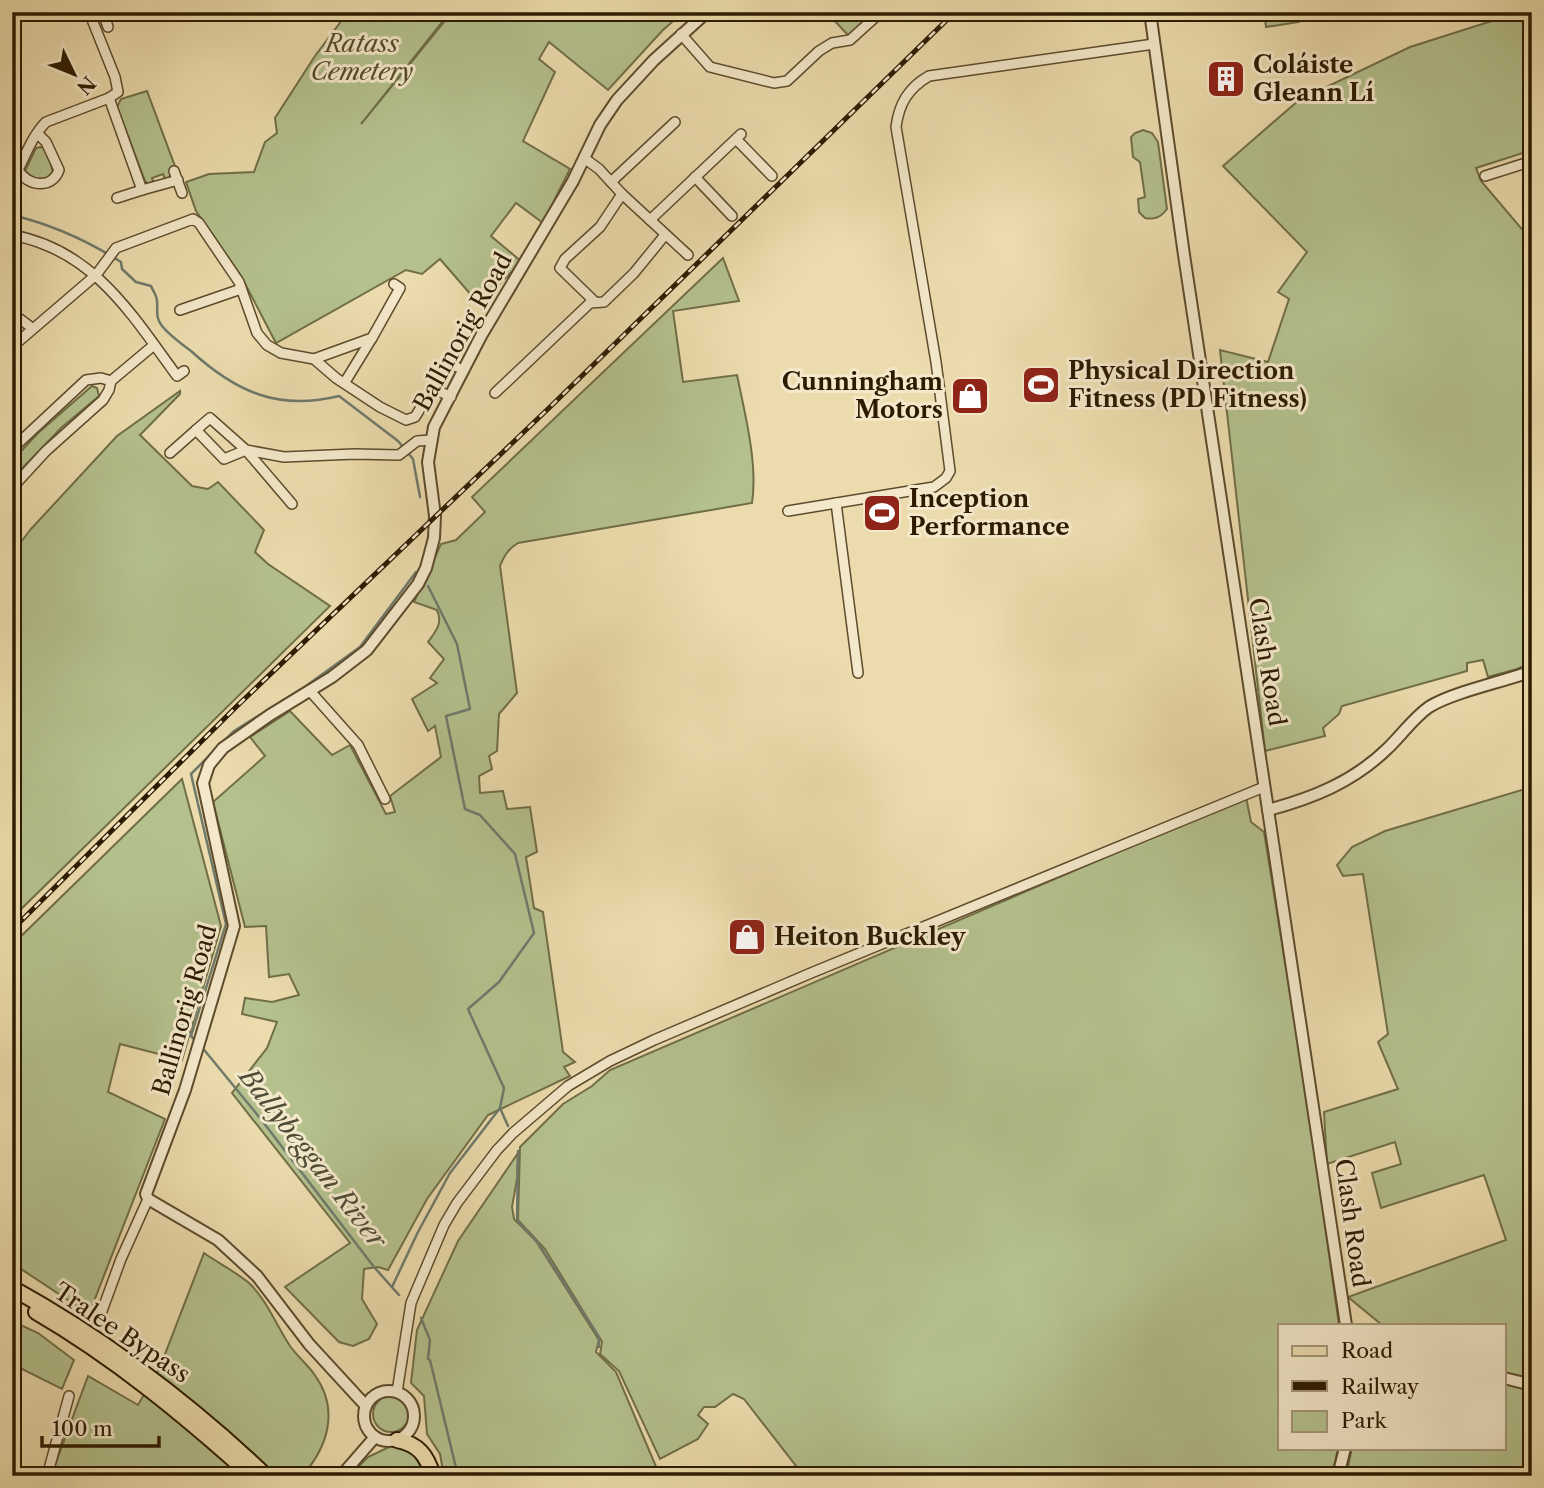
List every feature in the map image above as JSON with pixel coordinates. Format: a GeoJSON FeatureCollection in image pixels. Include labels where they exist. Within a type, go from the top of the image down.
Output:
{"type":"FeatureCollection","features":[{"type":"Feature","properties":{"kind":"main road","name":"Tralee Bypass"},"geometry":{"type":"LineString","coordinates":[[12,1288],[63,1316],[144,1371],[266,1476]]}},
{"type":"Feature","properties":{"kind":"main road","name":"Tralee Bypass"},"geometry":{"type":"LineString","coordinates":[[12,1298],[119,1365],[190,1420],[252,1476]]}},
{"type":"Feature","properties":{"kind":"main road"},"geometry":{"type":"LineString","coordinates":[[397,1440],[411,1443],[423,1453],[433,1476]]}},
{"type":"Feature","properties":{"kind":"street"},"geometry":{"type":"LineString","coordinates":[[37,133],[46,142],[59,170],[53,181],[46,184],[21,176],[18,170],[37,133],[46,122],[118,92],[89,12]]}},
{"type":"Feature","properties":{"kind":"street"},"geometry":{"type":"LineString","coordinates":[[103,12],[108,27]]}},
{"type":"Feature","properties":{"kind":"street","name":"Ballinorig Road"},"geometry":{"type":"LineString","coordinates":[[98,1322],[121,1259],[148,1199],[146,1194],[185,1090],[234,926],[203,783],[209,765],[223,748],[367,650],[411,594],[424,573],[434,538],[435,516],[428,462],[434,427],[481,336],[584,159],[600,125],[617,100],[681,34],[707,12]]}},
{"type":"Feature","properties":{"kind":"street"},"geometry":{"type":"LineString","coordinates":[[681,34],[710,67],[774,83],[786,81],[812,56],[832,43],[850,40],[881,12]]}},
{"type":"Feature","properties":{"kind":"street","name":"Clash Road"},"geometry":{"type":"LineString","coordinates":[[1150,12],[1264,787],[1349,1323]]}},
{"type":"Feature","properties":{"kind":"street"},"geometry":{"type":"LineString","coordinates":[[788,511],[934,487],[946,478],[950,471],[936,362],[896,127],[898,112],[915,84],[929,76],[1154,44]]}},
{"type":"Feature","properties":{"kind":"street"},"geometry":{"type":"LineString","coordinates":[[109,98],[142,190]]}},
{"type":"Feature","properties":{"kind":"street"},"geometry":{"type":"LineString","coordinates":[[611,182],[675,122]]}},
{"type":"Feature","properties":{"kind":"street"},"geometry":{"type":"LineString","coordinates":[[650,220],[738,136],[772,176]]}},
{"type":"Feature","properties":{"kind":"street"},"geometry":{"type":"LineString","coordinates":[[584,159],[599,169],[688,256]]}},
{"type":"Feature","properties":{"kind":"street"},"geometry":{"type":"LineString","coordinates":[[1485,176],[1532,161]]}},
{"type":"Feature","properties":{"kind":"street"},"geometry":{"type":"LineString","coordinates":[[117,198],[176,175],[182,193]]}},
{"type":"Feature","properties":{"kind":"street"},"geometry":{"type":"LineString","coordinates":[[695,177],[732,216]]}},
{"type":"Feature","properties":{"kind":"street"},"geometry":{"type":"LineString","coordinates":[[596,302],[560,268],[565,259],[600,227],[622,194]]}},
{"type":"Feature","properties":{"kind":"street"},"geometry":{"type":"LineString","coordinates":[[12,346],[96,275],[116,248],[192,219],[199,223],[241,289],[257,333],[267,345],[281,353],[314,359],[372,338]]}},
{"type":"Feature","properties":{"kind":"street"},"geometry":{"type":"LineString","coordinates":[[495,393],[590,303],[604,302],[634,273],[665,234]]}},
{"type":"Feature","properties":{"kind":"street"},"geometry":{"type":"LineString","coordinates":[[12,235],[25,237],[72,257],[96,275],[121,300],[177,376],[184,371]]}},
{"type":"Feature","properties":{"kind":"street"},"geometry":{"type":"LineString","coordinates":[[345,382],[400,288],[394,284]]}},
{"type":"Feature","properties":{"kind":"street"},"geometry":{"type":"LineString","coordinates":[[180,310],[241,289]]}},
{"type":"Feature","properties":{"kind":"street"},"geometry":{"type":"LineString","coordinates":[[12,318],[20,319],[32,328]]}},
{"type":"Feature","properties":{"kind":"street"},"geometry":{"type":"LineString","coordinates":[[12,488],[46,451],[103,400],[111,381],[154,345]]}},
{"type":"Feature","properties":{"kind":"street"},"geometry":{"type":"LineString","coordinates":[[314,359],[336,378],[380,407],[406,420],[415,417],[449,362],[457,366]]}},
{"type":"Feature","properties":{"kind":"street"},"geometry":{"type":"LineString","coordinates":[[12,449],[86,380],[101,378],[111,381]]}},
{"type":"Feature","properties":{"kind":"street"},"geometry":{"type":"LineString","coordinates":[[433,388],[451,397]]}},
{"type":"Feature","properties":{"kind":"street"},"geometry":{"type":"LineString","coordinates":[[170,453],[211,418],[246,450],[292,504]]}},
{"type":"Feature","properties":{"kind":"street"},"geometry":{"type":"LineString","coordinates":[[196,430],[224,459],[246,450],[284,457],[399,455],[417,441],[431,440]]}},
{"type":"Feature","properties":{"kind":"street"},"geometry":{"type":"LineString","coordinates":[[836,503],[858,673]]}},
{"type":"Feature","properties":{"kind":"street"},"geometry":{"type":"LineString","coordinates":[[1268,810],[1313,796],[1358,774],[1435,704],[1532,671]]}},
{"type":"Feature","properties":{"kind":"street"},"geometry":{"type":"LineString","coordinates":[[310,691],[358,745],[385,799]]}},
{"type":"Feature","properties":{"kind":"street"},"geometry":{"type":"LineString","coordinates":[[397,1392],[411,1303],[444,1225],[478,1173],[497,1150],[568,1086],[610,1061],[654,1040],[1264,787]]}},
{"type":"Feature","properties":{"kind":"street"},"geometry":{"type":"LineString","coordinates":[[148,1199],[218,1240],[257,1276],[309,1344],[366,1406]]}},
{"type":"Feature","properties":{"kind":"street"},"geometry":{"type":"LineString","coordinates":[[1506,1378],[1532,1385]]}},
{"type":"Feature","properties":{"kind":"street"},"geometry":{"type":"LineString","coordinates":[[397,1392],[410,1401],[415,1416],[410,1431],[397,1440],[375,1437],[364,1420],[366,1406],[375,1395],[397,1392]]}},
{"type":"Feature","properties":{"kind":"street"},"geometry":{"type":"LineString","coordinates":[[47,1476],[69,1396]]}},
{"type":"Feature","properties":{"kind":"street"},"geometry":{"type":"LineString","coordinates":[[341,1476],[375,1437]]}},
{"type":"Feature","properties":{"kind":"street"},"geometry":{"type":"LineString","coordinates":[[1338,1476],[1344,1450]]}},
{"type":"Feature","properties":{"kind":"green space","name":"Ratass Cemetery"},"geometry":{"type":"Polygon","coordinates":[[[348,12],[450,12],[361,124],[452,12],[683,12],[608,90],[549,42],[539,59],[555,72],[523,141],[570,169],[543,223],[516,203],[491,236],[522,262],[479,304],[440,259],[422,274],[406,270],[276,343],[241,276],[196,211],[186,182],[209,174],[254,172],[265,142],[277,133],[275,118],[315,56],[348,12]]]}},
{"type":"Feature","properties":{"kind":"green space"},"geometry":{"type":"Polygon","coordinates":[[[832,12],[875,12],[849,36],[829,15],[832,12]]]}},
{"type":"Feature","properties":{"kind":"green space"},"geometry":{"type":"Polygon","coordinates":[[[1264,12],[1298,12],[1299,22],[1266,27],[1264,12]]]}},
{"type":"Feature","properties":{"kind":"green space"},"geometry":{"type":"Polygon","coordinates":[[[1520,12],[1532,12],[1532,150],[1476,168],[1481,181],[1532,241],[1532,662],[1488,677],[1483,660],[1467,663],[1467,671],[1342,706],[1339,714],[1323,728],[1325,736],[1265,751],[1220,350],[1268,362],[1289,299],[1278,292],[1307,252],[1223,166],[1299,100],[1410,47],[1520,12]]]}},
{"type":"Feature","properties":{"kind":"green space"},"geometry":{"type":"Polygon","coordinates":[[[147,91],[176,169],[170,171],[166,181],[163,174],[152,178],[154,184],[149,185],[145,181],[117,107],[121,99],[147,91]]]}},
{"type":"Feature","properties":{"kind":"green space"},"geometry":{"type":"Polygon","coordinates":[[[1143,130],[1152,133],[1158,142],[1167,209],[1152,219],[1145,218],[1139,212],[1138,199],[1145,197],[1140,162],[1133,157],[1131,137],[1143,130]]]}},
{"type":"Feature","properties":{"kind":"green space"},"geometry":{"type":"Polygon","coordinates":[[[40,147],[49,155],[53,173],[45,182],[33,178],[25,171],[36,148],[40,147]]]}},
{"type":"Feature","properties":{"kind":"green space"},"geometry":{"type":"Polygon","coordinates":[[[723,258],[739,301],[673,311],[683,382],[737,375],[752,456],[752,503],[518,543],[507,553],[500,566],[517,693],[499,714],[497,751],[489,756],[492,769],[479,776],[480,793],[503,791],[507,809],[530,807],[537,852],[526,857],[534,908],[543,912],[563,1052],[575,1062],[564,1067],[570,1076],[488,1115],[427,1199],[388,1270],[378,1267],[364,1269],[362,1299],[377,1324],[369,1339],[353,1346],[339,1342],[285,1287],[350,1243],[232,1093],[267,1048],[277,1022],[242,1014],[245,998],[272,1002],[299,995],[289,974],[269,977],[266,926],[245,927],[213,802],[265,756],[250,737],[290,711],[332,755],[350,745],[386,814],[395,812],[390,796],[441,757],[435,726],[428,731],[412,699],[437,683],[430,678],[444,659],[428,642],[439,623],[437,610],[414,602],[441,544],[456,540],[485,512],[472,497],[723,258]]]}},
{"type":"Feature","properties":{"kind":"green space"},"geometry":{"type":"Polygon","coordinates":[[[92,386],[97,388],[99,396],[61,428],[12,479],[12,461],[38,433],[92,386]]]}},
{"type":"Feature","properties":{"kind":"green space"},"geometry":{"type":"Polygon","coordinates":[[[180,391],[140,435],[192,486],[208,489],[218,482],[264,530],[255,552],[268,564],[330,606],[12,918],[12,514],[21,542],[117,436],[180,391]]]}},
{"type":"Feature","properties":{"kind":"green space"},"geometry":{"type":"Polygon","coordinates":[[[182,779],[221,926],[182,1060],[120,1044],[108,1092],[165,1119],[89,1314],[12,1263],[12,945],[182,779]]]}},
{"type":"Feature","properties":{"kind":"green space"},"geometry":{"type":"Polygon","coordinates":[[[1532,787],[1532,1476],[1346,1476],[1352,1450],[1506,1450],[1506,1324],[1381,1324],[1348,1297],[1506,1240],[1484,1175],[1381,1208],[1372,1173],[1401,1164],[1395,1142],[1327,1164],[1324,1112],[1398,1089],[1378,1042],[1388,1034],[1363,874],[1343,876],[1337,865],[1352,847],[1385,831],[1532,787]]]}},
{"type":"Feature","properties":{"kind":"green space"},"geometry":{"type":"Polygon","coordinates":[[[1246,797],[1251,822],[1264,832],[1309,1110],[1339,1324],[1278,1324],[1278,1450],[1338,1450],[1332,1476],[777,1476],[796,1466],[744,1399],[733,1394],[715,1407],[704,1407],[698,1415],[708,1424],[698,1439],[660,1459],[619,1371],[600,1354],[602,1342],[545,1249],[518,1220],[520,1147],[563,1104],[592,1086],[610,1070],[1246,797]]]}},
{"type":"Feature","properties":{"kind":"green space"},"geometry":{"type":"Polygon","coordinates":[[[518,1153],[512,1207],[514,1219],[536,1241],[599,1340],[596,1352],[616,1372],[660,1476],[444,1476],[440,1454],[427,1434],[424,1396],[411,1383],[417,1330],[458,1241],[518,1153]]]}},
{"type":"Feature","properties":{"kind":"green space"},"geometry":{"type":"Polygon","coordinates":[[[204,1253],[249,1283],[266,1305],[290,1346],[322,1387],[327,1401],[328,1427],[311,1465],[302,1476],[51,1476],[88,1376],[138,1405],[160,1367],[204,1253]]]}},
{"type":"Feature","properties":{"kind":"green space"},"geometry":{"type":"Polygon","coordinates":[[[12,1321],[38,1333],[74,1360],[62,1389],[16,1366],[12,1380],[12,1321]]]}},
{"type":"Feature","properties":{"kind":"green space"},"geometry":{"type":"Polygon","coordinates":[[[391,1396],[404,1401],[409,1414],[404,1427],[391,1432],[378,1427],[373,1414],[378,1401],[391,1396]]]}},
{"type":"Feature","properties":{"kind":"green space"},"geometry":{"type":"Polygon","coordinates":[[[391,1446],[410,1447],[426,1476],[349,1476],[368,1457],[391,1446]]]}},
{"type":"Feature","properties":{"kind":"waterway","name":"Ballybeggan River"},"geometry":{"type":"LineString","coordinates":[[12,215],[68,234],[121,262],[122,269],[136,282],[151,286],[157,299],[158,320],[165,330],[208,365],[242,387],[277,399],[296,401],[339,396],[398,441],[413,459],[420,497]]}},
{"type":"Feature","properties":{"kind":"waterway","name":"Ballybeggan River"},"geometry":{"type":"LineString","coordinates":[[224,741],[234,731],[306,686],[360,647],[416,572]]}},
{"type":"Feature","properties":{"kind":"waterway"},"geometry":{"type":"LineString","coordinates":[[428,586],[457,644],[470,709],[446,716],[465,809],[480,815],[515,854],[534,933],[499,982],[468,1009],[504,1088],[500,1108],[508,1126]]}},
{"type":"Feature","properties":{"kind":"waterway","name":"Ballybeggan River"},"geometry":{"type":"LineString","coordinates":[[194,1039],[191,1036],[226,924],[191,774],[212,753]]}},
{"type":"Feature","properties":{"kind":"waterway","name":"Ballybeggan River"},"geometry":{"type":"LineString","coordinates":[[201,1046],[374,1267],[399,1295]]}},
{"type":"Feature","properties":{"kind":"waterway"},"geometry":{"type":"LineString","coordinates":[[392,1287],[450,1173],[500,1108]]}},
{"type":"Feature","properties":{"kind":"waterway"},"geometry":{"type":"LineString","coordinates":[[518,1151],[517,1220],[538,1243],[599,1337],[599,1347]]}},
{"type":"Feature","properties":{"kind":"waterway","name":"Ballybeggan River"},"geometry":{"type":"LineString","coordinates":[[421,1318],[430,1340],[428,1359],[458,1476]]}},
{"type":"Feature","properties":{"kind":"railway"},"geometry":{"type":"LineString","coordinates":[[12,930],[236,707],[550,407],[955,12]]}},
{"type":"Feature","properties":{"kind":"place","name":"Coláiste Gleann Lí"},"geometry":{"type":"Point","coordinates":[1226,79]}},
{"type":"Feature","properties":{"kind":"place","name":"Physical Direction Fitness (PD Fitness)"},"geometry":{"type":"Point","coordinates":[1041,385]}},
{"type":"Feature","properties":{"kind":"place","name":"Cunningham Motors"},"geometry":{"type":"Point","coordinates":[970,396]}},
{"type":"Feature","properties":{"kind":"place","name":"Inception Performance"},"geometry":{"type":"Point","coordinates":[882,513]}},
{"type":"Feature","properties":{"kind":"place","name":"Heiton Buckley"},"geometry":{"type":"Point","coordinates":[747,937]}}]}
